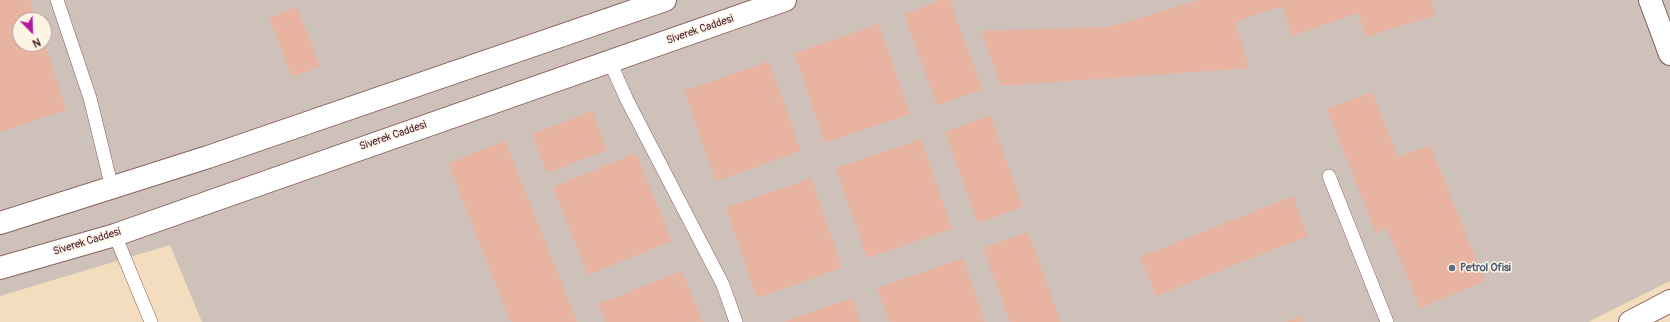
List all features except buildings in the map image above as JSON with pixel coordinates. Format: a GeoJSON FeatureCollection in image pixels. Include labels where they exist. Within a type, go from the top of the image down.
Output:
{"type":"FeatureCollection","features":[{"type":"Feature","properties":{"kind":"main road"},"geometry":{"type":"LineString","coordinates":[[0,223],[208,157],[665,0]]}},
{"type":"Feature","properties":{"kind":"main road","name":"Siverek Caddesi"},"geometry":{"type":"LineString","coordinates":[[0,268],[115,235],[785,0]]}},
{"type":"Feature","properties":{"kind":"main road"},"geometry":{"type":"LineString","coordinates":[[1650,0],[1670,54]]}},
{"type":"Feature","properties":{"kind":"main road"},"geometry":{"type":"LineString","coordinates":[[1630,322],[1670,301]]}},
{"type":"Feature","properties":{"kind":"lane"},"geometry":{"type":"LineString","coordinates":[[57,0],[90,98],[112,188]]}},
{"type":"Feature","properties":{"kind":"lane"},"geometry":{"type":"LineString","coordinates":[[610,62],[627,100],[723,285],[736,322]]}},
{"type":"Feature","properties":{"kind":"lane"},"geometry":{"type":"LineString","coordinates":[[1329,176],[1387,322]]}},
{"type":"Feature","properties":{"kind":"lane"},"geometry":{"type":"LineString","coordinates":[[115,235],[151,322]]}},
{"type":"Feature","properties":{"kind":"shaded area"},"geometry":{"type":"Polygon","coordinates":[[[0,0],[1670,0],[1670,281],[1588,322],[202,322],[170,245],[0,296],[0,0]]]}},
{"type":"Feature","properties":{"kind":"place","name":"Petrol Ofisi"},"geometry":{"type":"Point","coordinates":[1452,268]}}]}
